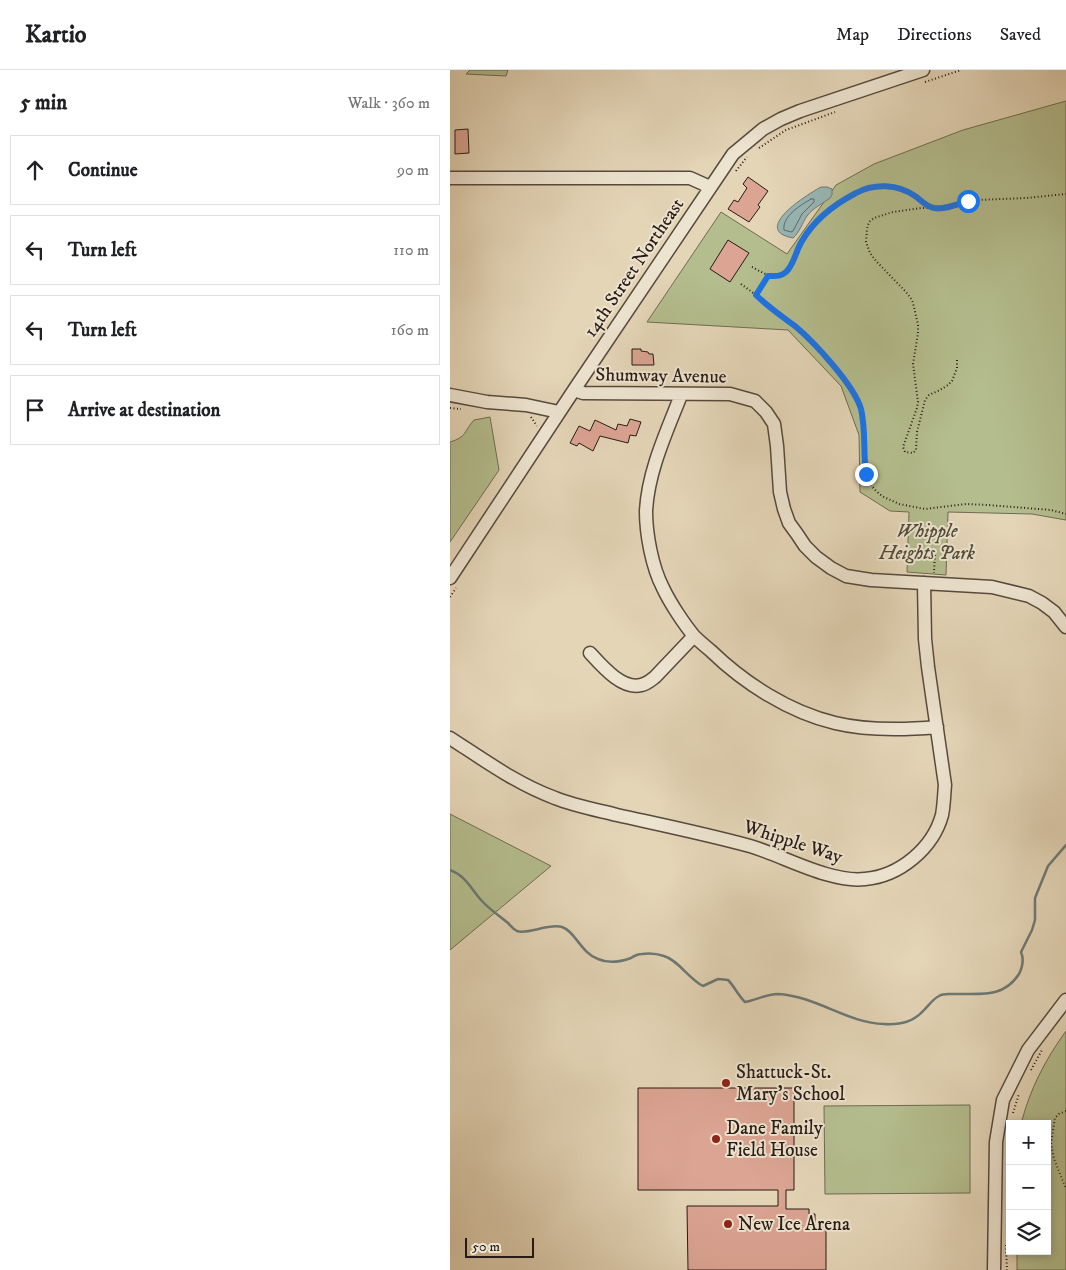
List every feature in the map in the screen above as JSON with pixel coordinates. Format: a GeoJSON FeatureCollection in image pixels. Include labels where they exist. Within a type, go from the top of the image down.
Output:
{"type":"FeatureCollection","features":[{"type":"Feature","properties":{"kind":"street","name":"14th Street Northeast"},"geometry":{"type":"LineString","coordinates":[[450,578],[733,154],[763,129],[800,111],[924,76]]}},
{"type":"Feature","properties":{"kind":"street"},"geometry":{"type":"LineString","coordinates":[[450,178],[690,178],[710,187]]}},
{"type":"Feature","properties":{"kind":"street","name":"Shumway Avenue"},"geometry":{"type":"LineString","coordinates":[[574,390],[583,393],[730,394],[755,401],[774,424],[780,492],[784,509],[793,528],[805,546],[831,568],[846,576],[871,580],[992,587],[1029,596],[1054,612],[1066,627]]}},
{"type":"Feature","properties":{"kind":"street"},"geometry":{"type":"LineString","coordinates":[[450,395],[487,402],[526,405],[560,412]]}},
{"type":"Feature","properties":{"kind":"street"},"geometry":{"type":"LineString","coordinates":[[681,395],[649,485],[646,512],[648,539],[662,588],[694,636],[724,664],[750,684],[777,700],[808,714],[834,723],[861,728],[889,730],[937,727]]}},
{"type":"Feature","properties":{"kind":"street","name":"Whipple Way"},"geometry":{"type":"LineString","coordinates":[[450,738],[511,777],[557,799],[743,844],[832,876],[865,880],[879,876],[908,863],[918,855],[936,830],[943,809],[945,784],[925,639],[924,583]]}},
{"type":"Feature","properties":{"kind":"street"},"geometry":{"type":"LineString","coordinates":[[590,653],[606,671],[624,683],[640,686],[648,683],[655,677],[694,636]]}},
{"type":"Feature","properties":{"kind":"street"},"geometry":{"type":"LineString","coordinates":[[994,1270],[996,1142],[1003,1100],[1028,1050],[1066,1000]]}},
{"type":"Feature","properties":{"kind":"path"},"geometry":{"type":"LineString","coordinates":[[924,76],[961,70]]}},
{"type":"Feature","properties":{"kind":"path"},"geometry":{"type":"LineString","coordinates":[[753,152],[786,130],[842,109]]}},
{"type":"Feature","properties":{"kind":"path"},"geometry":{"type":"LineString","coordinates":[[735,172],[748,156]]}},
{"type":"Feature","properties":{"kind":"path"},"geometry":{"type":"LineString","coordinates":[[752,267],[768,276],[778,277],[788,270],[802,242],[816,222],[857,192],[876,186],[897,187],[909,192],[927,206],[934,208]]}},
{"type":"Feature","properties":{"kind":"path"},"geometry":{"type":"LineString","coordinates":[[957,360],[957,368],[948,386],[929,395],[925,400],[917,432],[916,450],[913,453],[905,452],[903,447],[918,402],[913,364],[918,332],[916,316],[912,300],[870,253],[866,242],[866,229],[869,222],[881,215],[907,210],[934,208],[978,200],[1066,194]]}},
{"type":"Feature","properties":{"kind":"path"},"geometry":{"type":"LineString","coordinates":[[756,295],[768,276]]}},
{"type":"Feature","properties":{"kind":"path"},"geometry":{"type":"LineString","coordinates":[[741,284],[807,337],[855,394],[862,412],[866,474],[876,492],[899,504],[925,509],[966,504],[1051,510],[1066,514]]}},
{"type":"Feature","properties":{"kind":"path"},"geometry":{"type":"LineString","coordinates":[[450,408],[467,409]]}},
{"type":"Feature","properties":{"kind":"path"},"geometry":{"type":"LineString","coordinates":[[531,417],[543,429]]}},
{"type":"Feature","properties":{"kind":"path"},"geometry":{"type":"LineString","coordinates":[[1030,1071],[1046,1045]]}},
{"type":"Feature","properties":{"kind":"path"},"geometry":{"type":"LineString","coordinates":[[1013,1112],[1022,1087]]}},
{"type":"Feature","properties":{"kind":"path"},"geometry":{"type":"LineString","coordinates":[[1066,1111],[1058,1114],[1055,1118],[1052,1142],[1054,1159],[1066,1189]]}},
{"type":"Feature","properties":{"kind":"path"},"geometry":{"type":"LineString","coordinates":[[1006,1255],[1006,1270]]}},
{"type":"Feature","properties":{"kind":"green space"},"geometry":{"type":"Polygon","coordinates":[[[470,70],[508,70],[506,76],[466,74],[470,70]]]}},
{"type":"Feature","properties":{"kind":"green space","name":"Whipple Heights Park"},"geometry":{"type":"Polygon","coordinates":[[[1066,101],[1066,520],[1032,514],[948,512],[946,575],[907,572],[909,512],[890,511],[860,492],[859,435],[841,386],[788,330],[647,322],[721,212],[787,254],[836,185],[874,164],[963,130],[1066,101]]]}},
{"type":"Feature","properties":{"kind":"green space"},"geometry":{"type":"Polygon","coordinates":[[[490,417],[499,470],[450,542],[450,442],[462,436],[474,420],[490,417]]]}},
{"type":"Feature","properties":{"kind":"green space"},"geometry":{"type":"Polygon","coordinates":[[[450,814],[551,866],[450,950],[450,814]]]}},
{"type":"Feature","properties":{"kind":"green space"},"geometry":{"type":"Polygon","coordinates":[[[1066,1031],[1066,1270],[1017,1270],[1017,1255],[1051,1255],[1051,1120],[1022,1120],[1039,1075],[1066,1031]]]}},
{"type":"Feature","properties":{"kind":"green space"},"geometry":{"type":"Polygon","coordinates":[[[970,1105],[970,1193],[825,1194],[824,1106],[970,1105]]]}},
{"type":"Feature","properties":{"kind":"water"},"geometry":{"type":"Polygon","coordinates":[[[821,187],[832,189],[830,198],[809,213],[793,238],[781,234],[777,228],[786,212],[821,187]]]}},
{"type":"Feature","properties":{"kind":"building"},"geometry":{"type":"Polygon","coordinates":[[[468,129],[469,153],[455,154],[455,130],[468,129]]]}},
{"type":"Feature","properties":{"kind":"building"},"geometry":{"type":"Polygon","coordinates":[[[748,177],[768,191],[758,205],[760,207],[749,222],[728,209],[734,200],[738,202],[747,188],[743,184],[748,177]]]}},
{"type":"Feature","properties":{"kind":"building"},"geometry":{"type":"Polygon","coordinates":[[[728,240],[749,253],[730,282],[710,269],[728,240]]]}},
{"type":"Feature","properties":{"kind":"building"},"geometry":{"type":"Polygon","coordinates":[[[632,349],[641,349],[641,351],[653,354],[654,365],[632,365],[632,349]]]}},
{"type":"Feature","properties":{"kind":"building"},"geometry":{"type":"Polygon","coordinates":[[[630,419],[641,422],[636,436],[630,435],[628,443],[600,436],[593,451],[579,443],[577,446],[570,443],[579,426],[590,431],[595,420],[616,430],[618,424],[627,426],[630,419]]]}},
{"type":"Feature","properties":{"kind":"building","name":"Dane Family Field House"},"geometry":{"type":"Polygon","coordinates":[[[638,1088],[794,1088],[794,1190],[786,1190],[786,1209],[809,1209],[809,1214],[815,1214],[815,1227],[826,1227],[826,1270],[688,1270],[687,1206],[778,1206],[778,1190],[638,1190],[638,1088]]]}},
{"type":"Feature","properties":{"kind":"waterway"},"geometry":{"type":"LineString","coordinates":[[450,870],[464,879],[485,904],[517,931],[521,932],[551,926],[562,927],[567,929],[587,952],[602,961],[614,962],[641,954],[664,956],[674,961],[703,986],[718,979],[728,980],[745,1002],[774,994],[792,996],[870,1023],[890,1024],[912,1020],[942,994],[990,993],[1006,988],[1013,982],[1020,972],[1022,966],[1021,952],[1035,920],[1035,898],[1048,866],[1066,845]]}},
{"type":"Feature","properties":{"kind":"place","name":"Shattuck-St. Mary’s School"},"geometry":{"type":"Point","coordinates":[726,1083]}},
{"type":"Feature","properties":{"kind":"place","name":"Dane Family Field House"},"geometry":{"type":"Point","coordinates":[716,1139]}},
{"type":"Feature","properties":{"kind":"place","name":"New Ice Arena"},"geometry":{"type":"Point","coordinates":[728,1224]}},
{"type":"Feature","properties":{"kind":"route"},"geometry":{"type":"LineString","coordinates":[[866,474],[862,412],[855,394],[807,337],[768,307],[756,295],[768,276],[778,277],[788,270],[802,242],[816,222],[857,192],[876,186],[897,187],[909,192],[927,206],[934,208],[968,201]]}}]}
